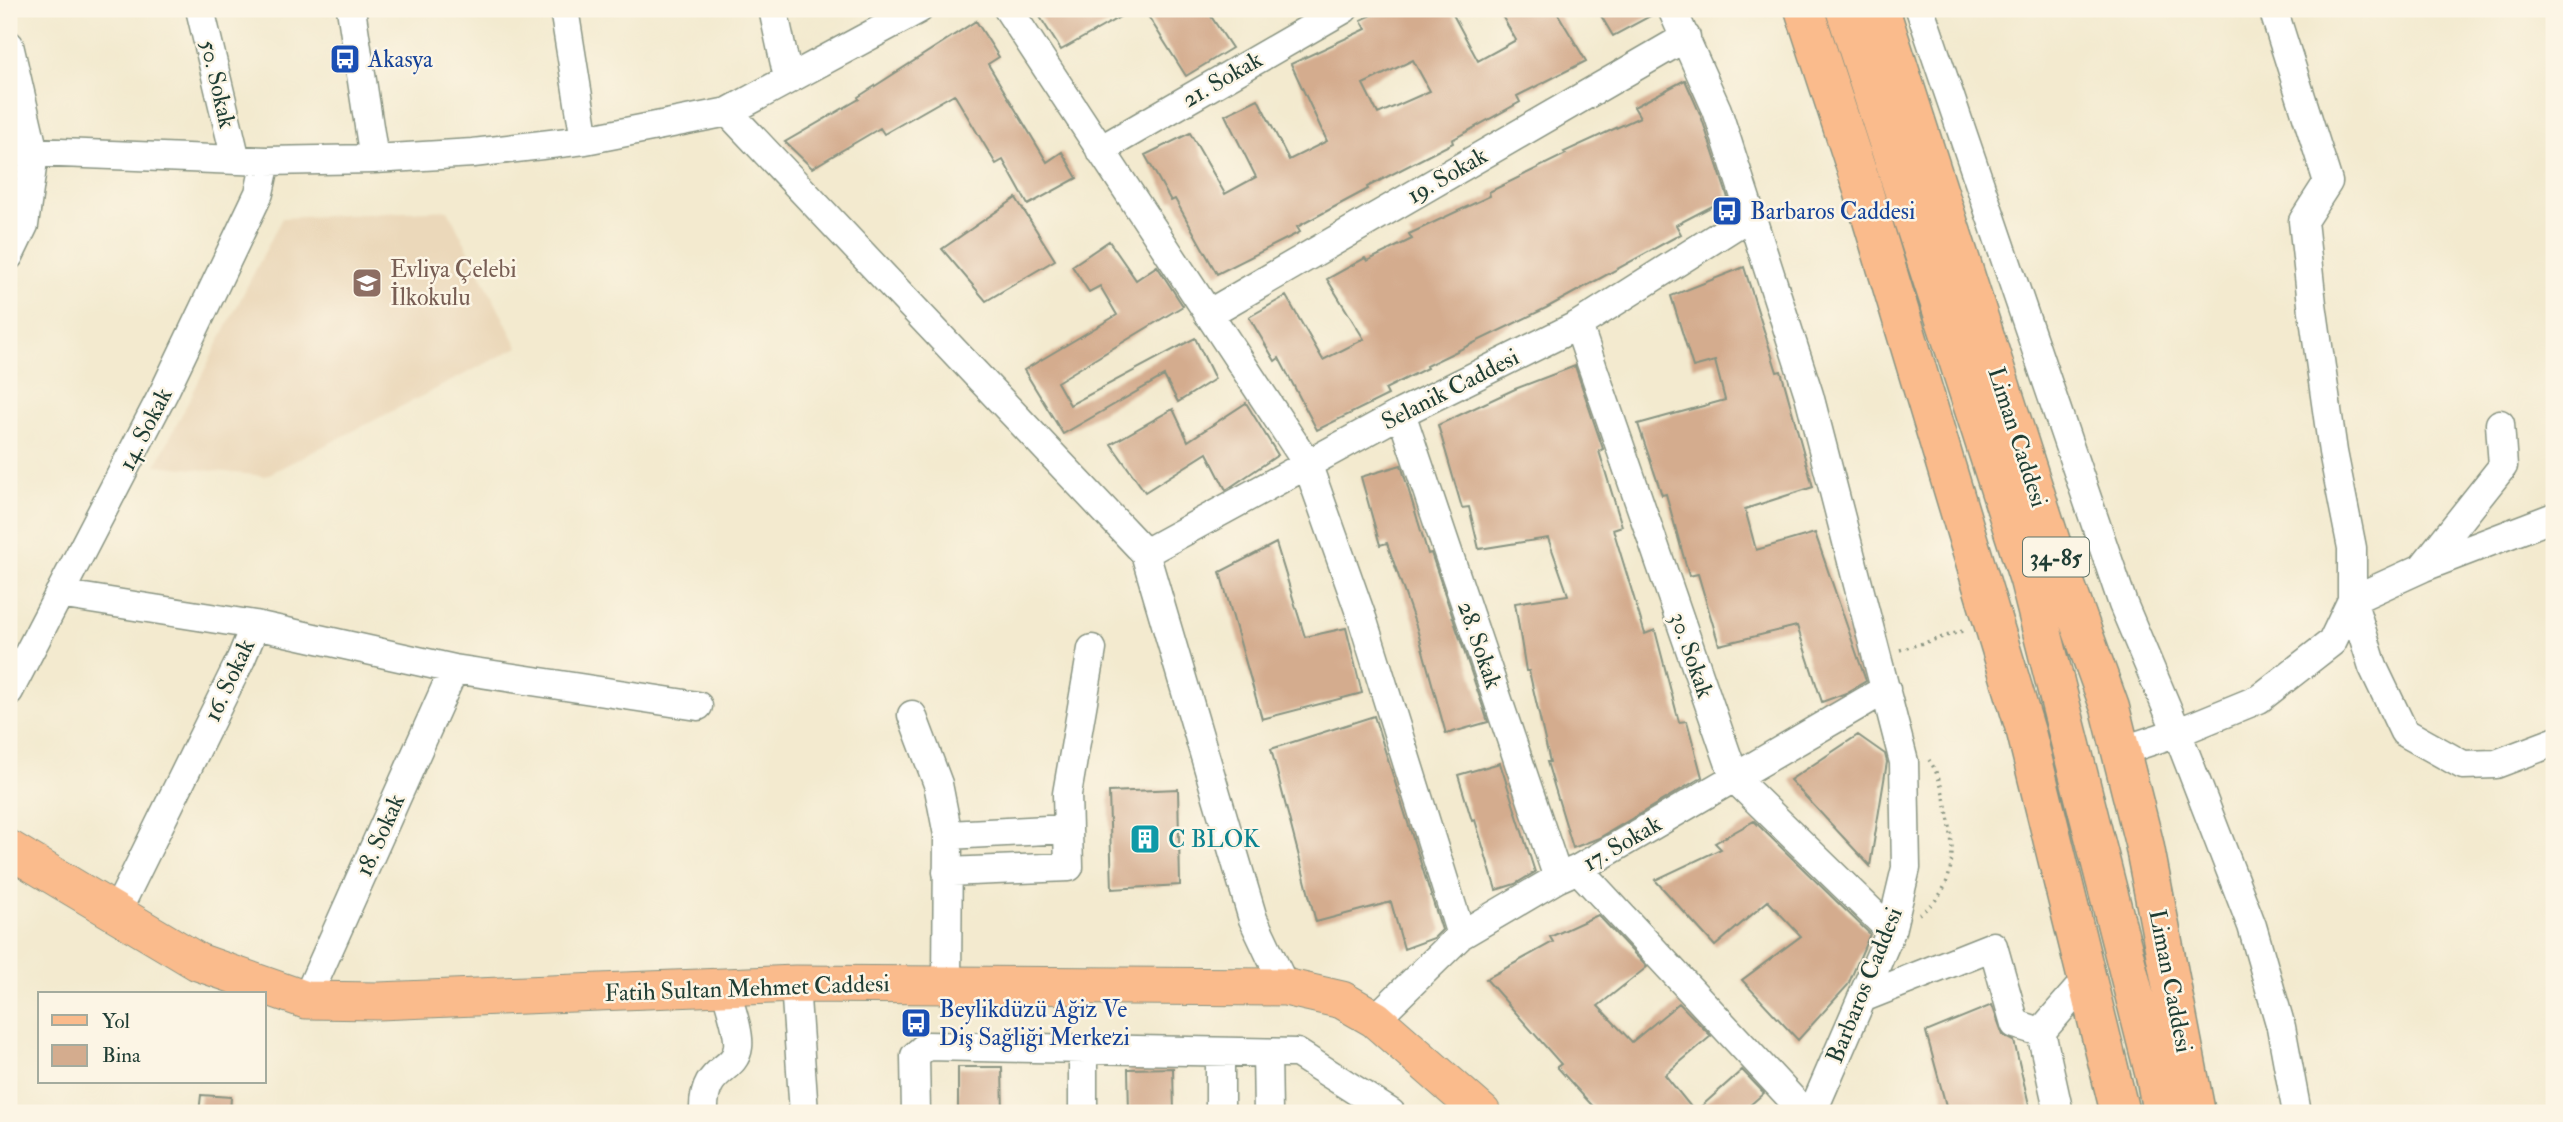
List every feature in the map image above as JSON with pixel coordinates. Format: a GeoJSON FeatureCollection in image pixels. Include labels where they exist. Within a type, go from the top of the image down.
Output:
{"type":"FeatureCollection","features":[{"type":"Feature","properties":{"kind":"highway"},"geometry":{"type":"LineString","coordinates":[[1804,9],[1863,190],[2026,732],[2120,1113]]}},
{"type":"Feature","properties":{"kind":"highway","name":"Liman Caddesi"},"geometry":{"type":"LineString","coordinates":[[1845,9],[2029,580],[2156,1080],[2162,1113]]}},
{"type":"Feature","properties":{"kind":"highway","name":"Liman Caddesi"},"geometry":{"type":"LineString","coordinates":[[1880,9],[2056,558],[2110,708],[2144,843],[2196,1113]]}},
{"type":"Feature","properties":{"kind":"highway"},"geometry":{"type":"LineString","coordinates":[[2144,843],[2181,943],[2221,1113]]}},
{"type":"Feature","properties":{"kind":"main road","name":"Fatih Sultan Mehmet Caddesi"},"geometry":{"type":"LineString","coordinates":[[9,849],[198,962],[306,1000],[379,1001],[795,984],[1286,987],[1342,1000],[1375,1019],[1482,1113]]}},
{"type":"Feature","properties":{"kind":"street","name":"50. Sokak"},"geometry":{"type":"LineString","coordinates":[[200,9],[236,160]]}},
{"type":"Feature","properties":{"kind":"street"},"geometry":{"type":"LineString","coordinates":[[351,9],[374,159]]}},
{"type":"Feature","properties":{"kind":"street"},"geometry":{"type":"LineString","coordinates":[[564,9],[585,140]]}},
{"type":"Feature","properties":{"kind":"street"},"geometry":{"type":"LineString","coordinates":[[773,9],[788,78]]}},
{"type":"Feature","properties":{"kind":"street"},"geometry":{"type":"LineString","coordinates":[[22,152],[266,161],[374,159],[473,153],[585,140],[728,112],[919,9]]}},
{"type":"Feature","properties":{"kind":"street"},"geometry":{"type":"LineString","coordinates":[[1007,9],[1307,463],[1363,621],[1461,935]]}},
{"type":"Feature","properties":{"kind":"street","name":"21. Sokak"},"geometry":{"type":"LineString","coordinates":[[1100,150],[1344,9]]}},
{"type":"Feature","properties":{"kind":"street","name":"Barbaros Caddesi"},"geometry":{"type":"LineString","coordinates":[[1672,9],[1717,110],[1749,216],[1809,395],[1904,762],[1906,868],[1891,931],[1812,1113]]}},
{"type":"Feature","properties":{"kind":"street"},"geometry":{"type":"LineString","coordinates":[[1920,9],[2123,604],[2177,732],[2252,926],[2281,1027],[2297,1113]]}},
{"type":"Feature","properties":{"kind":"street"},"geometry":{"type":"LineString","coordinates":[[2273,9],[2328,182],[2303,221],[2331,439],[2352,548],[2353,600],[2373,667],[2404,732],[2463,765],[2496,764],[2554,742]]}},
{"type":"Feature","properties":{"kind":"street","name":"19. Sokak"},"geometry":{"type":"LineString","coordinates":[[1208,314],[1686,37]]}},
{"type":"Feature","properties":{"kind":"street"},"geometry":{"type":"LineString","coordinates":[[9,45],[22,152],[24,225],[9,256]]}},
{"type":"Feature","properties":{"kind":"street"},"geometry":{"type":"LineString","coordinates":[[728,112],[1145,553],[1253,919],[1286,987]]}},
{"type":"Feature","properties":{"kind":"street","name":"14. Sokak"},"geometry":{"type":"LineString","coordinates":[[9,691],[164,392],[259,193],[266,161]]}},
{"type":"Feature","properties":{"kind":"street","name":"Selanik Caddesi"},"geometry":{"type":"LineString","coordinates":[[1145,553],[1401,413],[1578,326],[1749,216]]}},
{"type":"Feature","properties":{"kind":"street","name":"30. Sokak"},"geometry":{"type":"LineString","coordinates":[[1578,326],[1735,779],[1891,931]]}},
{"type":"Feature","properties":{"kind":"street","name":"28. Sokak"},"geometry":{"type":"LineString","coordinates":[[1401,413],[1568,874],[1805,1113]]}},
{"type":"Feature","properties":{"kind":"street"},"geometry":{"type":"LineString","coordinates":[[2422,568],[2503,466],[2500,424]]}},
{"type":"Feature","properties":{"kind":"street"},"geometry":{"type":"LineString","coordinates":[[2121,751],[2259,699],[2332,642],[2353,600],[2422,568],[2554,517]]}},
{"type":"Feature","properties":{"kind":"street","name":"16. Sokak"},"geometry":{"type":"LineString","coordinates":[[59,594],[255,625],[241,659],[116,913]]}},
{"type":"Feature","properties":{"kind":"street"},"geometry":{"type":"LineString","coordinates":[[255,625],[454,669],[698,706]]}},
{"type":"Feature","properties":{"kind":"street"},"geometry":{"type":"LineString","coordinates":[[947,872],[1069,867],[1067,794],[1092,649]]}},
{"type":"Feature","properties":{"kind":"street","name":"18. Sokak"},"geometry":{"type":"LineString","coordinates":[[306,1000],[454,669]]}},
{"type":"Feature","properties":{"kind":"street","name":"17. Sokak"},"geometry":{"type":"LineString","coordinates":[[1375,1019],[1461,935],[1735,779],[1886,689]]}},
{"type":"Feature","properties":{"kind":"street"},"geometry":{"type":"LineString","coordinates":[[912,715],[938,784],[948,835],[947,984]]}},
{"type":"Feature","properties":{"kind":"street"},"geometry":{"type":"LineString","coordinates":[[948,835],[1067,829]]}},
{"type":"Feature","properties":{"kind":"street"},"geometry":{"type":"LineString","coordinates":[[1862,998],[1993,947],[2015,1024],[2041,1032]]}},
{"type":"Feature","properties":{"kind":"street"},"geometry":{"type":"LineString","coordinates":[[2041,1032],[2087,979]]}},
{"type":"Feature","properties":{"kind":"street"},"geometry":{"type":"LineString","coordinates":[[795,984],[804,1113]]}},
{"type":"Feature","properties":{"kind":"street"},"geometry":{"type":"LineString","coordinates":[[704,1113],[703,1101],[707,1085],[713,1076],[734,1058],[739,1046],[725,987]]}},
{"type":"Feature","properties":{"kind":"street"},"geometry":{"type":"LineString","coordinates":[[2041,1032],[2059,1113]]}},
{"type":"Feature","properties":{"kind":"street"},"geometry":{"type":"LineString","coordinates":[[916,1113],[915,1056],[926,1046],[1297,1053],[1391,1113]]}},
{"type":"Feature","properties":{"kind":"street"},"geometry":{"type":"LineString","coordinates":[[1083,1049],[1083,1113]]}},
{"type":"Feature","properties":{"kind":"street"},"geometry":{"type":"LineString","coordinates":[[1220,1052],[1220,1113]]}},
{"type":"Feature","properties":{"kind":"street"},"geometry":{"type":"LineString","coordinates":[[1267,1053],[1268,1113]]}},
{"type":"Feature","properties":{"kind":"path"},"geometry":{"type":"LineString","coordinates":[[1878,656],[1993,622]]}},
{"type":"Feature","properties":{"kind":"path"},"geometry":{"type":"LineString","coordinates":[[1891,931],[1935,904],[1948,878],[1953,848],[1952,833],[1936,769],[1922,753],[1899,742]]}},
{"type":"Feature","properties":{"kind":"shaded area","name":"Evliya Çelebi İlkokulu"},"geometry":{"type":"Polygon","coordinates":[[[448,210],[518,347],[265,476],[156,465],[282,218],[448,210]]]}},
{"type":"Feature","properties":{"kind":"building"},"geometry":{"type":"Polygon","coordinates":[[[1035,9],[1134,9],[1061,50],[1035,9]]]}},
{"type":"Feature","properties":{"kind":"building"},"geometry":{"type":"Polygon","coordinates":[[[1160,9],[1206,9],[1232,48],[1186,76],[1148,16],[1160,9]]]}},
{"type":"Feature","properties":{"kind":"building"},"geometry":{"type":"Polygon","coordinates":[[[1385,9],[1450,9],[1478,61],[1516,40],[1498,9],[1555,9],[1586,61],[1517,96],[1520,102],[1452,140],[1453,143],[1297,227],[1300,232],[1217,274],[1175,199],[1171,201],[1145,155],[1190,133],[1225,194],[1256,177],[1225,115],[1258,99],[1289,160],[1327,141],[1291,64],[1366,29],[1361,20],[1385,9]],[[1413,60],[1363,84],[1378,114],[1430,91],[1413,60]]]}},
{"type":"Feature","properties":{"kind":"building"},"geometry":{"type":"Polygon","coordinates":[[[1597,9],[1656,9],[1656,13],[1613,36],[1597,9]]]}},
{"type":"Feature","properties":{"kind":"building"},"geometry":{"type":"Polygon","coordinates":[[[976,21],[999,57],[988,64],[1047,162],[1062,152],[1077,178],[1028,205],[1003,160],[996,164],[954,94],[884,134],[880,128],[812,168],[785,142],[859,99],[858,97],[976,21]]]}},
{"type":"Feature","properties":{"kind":"building"},"geometry":{"type":"Polygon","coordinates":[[[1685,80],[1701,116],[1728,198],[1676,225],[1681,234],[1546,308],[1426,366],[1427,368],[1385,389],[1388,395],[1317,430],[1279,358],[1275,361],[1249,317],[1286,296],[1323,360],[1364,339],[1327,279],[1365,258],[1367,261],[1412,239],[1409,234],[1490,196],[1489,192],[1566,154],[1564,152],[1640,117],[1634,107],[1685,80]]]}},
{"type":"Feature","properties":{"kind":"building"},"geometry":{"type":"Polygon","coordinates":[[[1016,198],[1055,260],[986,301],[942,249],[1016,198]]]}},
{"type":"Feature","properties":{"kind":"building"},"geometry":{"type":"Polygon","coordinates":[[[1109,241],[1136,280],[1157,266],[1183,306],[1057,382],[1070,405],[1195,338],[1215,379],[1178,402],[1164,376],[1063,434],[1024,370],[1117,315],[1100,286],[1089,292],[1072,266],[1109,241]]]}},
{"type":"Feature","properties":{"kind":"building"},"geometry":{"type":"Polygon","coordinates":[[[1744,267],[1777,372],[1781,371],[1813,487],[1745,509],[1756,550],[1815,533],[1866,681],[1846,693],[1822,702],[1797,626],[1719,645],[1698,574],[1689,576],[1666,494],[1662,495],[1638,424],[1725,400],[1715,361],[1693,367],[1671,296],[1744,267]]]}},
{"type":"Feature","properties":{"kind":"building"},"geometry":{"type":"Polygon","coordinates":[[[1575,366],[1603,449],[1599,451],[1622,526],[1613,529],[1645,634],[1655,630],[1679,722],[1687,721],[1702,777],[1599,838],[1573,848],[1547,762],[1550,762],[1529,671],[1526,671],[1515,603],[1568,595],[1548,538],[1479,549],[1469,507],[1462,508],[1438,425],[1515,389],[1575,366]]]}},
{"type":"Feature","properties":{"kind":"building"},"geometry":{"type":"Polygon","coordinates":[[[1246,403],[1278,455],[1226,490],[1207,453],[1145,492],[1111,444],[1173,409],[1188,441],[1246,403]]]}},
{"type":"Feature","properties":{"kind":"building"},"geometry":{"type":"Polygon","coordinates":[[[1401,465],[1428,554],[1431,553],[1488,722],[1446,734],[1417,629],[1387,543],[1380,545],[1361,477],[1401,465]]]}},
{"type":"Feature","properties":{"kind":"building"},"geometry":{"type":"Polygon","coordinates":[[[1276,543],[1305,637],[1346,628],[1362,693],[1262,719],[1220,572],[1276,543]]]}},
{"type":"Feature","properties":{"kind":"building"},"geometry":{"type":"Polygon","coordinates":[[[1374,716],[1442,930],[1434,938],[1404,949],[1391,902],[1316,922],[1271,749],[1374,716]]]}},
{"type":"Feature","properties":{"kind":"building"},"geometry":{"type":"Polygon","coordinates":[[[1858,735],[1885,754],[1887,762],[1870,866],[1790,780],[1858,735]]]}},
{"type":"Feature","properties":{"kind":"building"},"geometry":{"type":"Polygon","coordinates":[[[1500,763],[1535,872],[1515,884],[1496,890],[1458,775],[1500,763]]]}},
{"type":"Feature","properties":{"kind":"building","name":"C BLOK"},"geometry":{"type":"Polygon","coordinates":[[[1178,789],[1180,885],[1112,889],[1109,792],[1178,789]]]}},
{"type":"Feature","properties":{"kind":"building"},"geometry":{"type":"Polygon","coordinates":[[[1754,821],[1870,934],[1848,985],[1798,1040],[1742,980],[1801,936],[1768,901],[1715,946],[1655,880],[1721,849],[1715,843],[1754,821]]]}},
{"type":"Feature","properties":{"kind":"building"},"geometry":{"type":"Polygon","coordinates":[[[1598,915],[1647,967],[1598,1006],[1632,1042],[1679,1003],[1711,1036],[1665,1075],[1695,1112],[1742,1070],[1764,1093],[1741,1113],[1599,1113],[1557,1067],[1561,1064],[1486,979],[1553,942],[1550,937],[1598,915]]]}},
{"type":"Feature","properties":{"kind":"building"},"geometry":{"type":"Polygon","coordinates":[[[1992,1005],[2003,1035],[2014,1041],[2031,1113],[1948,1113],[1926,1032],[1992,1005]]]}},
{"type":"Feature","properties":{"kind":"building"},"geometry":{"type":"Polygon","coordinates":[[[958,1067],[1002,1067],[1003,1113],[958,1113],[958,1067]]]}},
{"type":"Feature","properties":{"kind":"building"},"geometry":{"type":"Polygon","coordinates":[[[1173,1068],[1174,1113],[1129,1113],[1128,1069],[1173,1068]]]}},
{"type":"Feature","properties":{"kind":"building"},"geometry":{"type":"Polygon","coordinates":[[[201,1095],[231,1097],[230,1113],[199,1113],[201,1095]]]}},
{"type":"Feature","properties":{"kind":"place","name":"Akasya"},"geometry":{"type":"Point","coordinates":[345,59]}},
{"type":"Feature","properties":{"kind":"place","name":"Barbaros Caddesi"},"geometry":{"type":"Point","coordinates":[1727,211]}},
{"type":"Feature","properties":{"kind":"place","name":"Evliya Çelebi İlkokulu"},"geometry":{"type":"Point","coordinates":[367,283]}},
{"type":"Feature","properties":{"kind":"place","name":"C BLOK"},"geometry":{"type":"Point","coordinates":[1145,839]}},
{"type":"Feature","properties":{"kind":"place","name":"Beylikdüzü Ağiz Ve Diş Sağliği Merkezi"},"geometry":{"type":"Point","coordinates":[916,1023]}}]}
